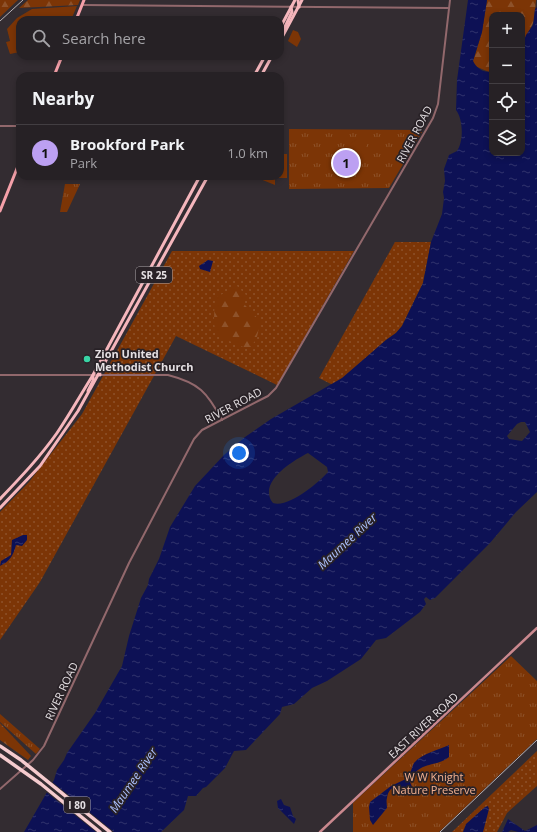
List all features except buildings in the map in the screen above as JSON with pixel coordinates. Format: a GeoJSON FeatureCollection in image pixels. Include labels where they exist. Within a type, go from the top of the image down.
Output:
{"type":"FeatureCollection","features":[{"type":"Feature","properties":{"kind":"highway"},"geometry":{"type":"LineString","coordinates":[[284,20],[296,0]]}},
{"type":"Feature","properties":{"kind":"highway"},"geometry":{"type":"LineString","coordinates":[[296,0],[298,7]]}},
{"type":"Feature","properties":{"kind":"highway"},"geometry":{"type":"LineString","coordinates":[[284,33],[302,0]]}},
{"type":"Feature","properties":{"kind":"highway"},"geometry":{"type":"LineString","coordinates":[[284,31],[292,12],[291,7]]}},
{"type":"Feature","properties":{"kind":"highway"},"geometry":{"type":"LineString","coordinates":[[256,72],[263,60]]}},
{"type":"Feature","properties":{"kind":"highway"},"geometry":{"type":"LineString","coordinates":[[263,72],[270,60]]}},
{"type":"Feature","properties":{"kind":"highway","name":"SR 25"},"geometry":{"type":"LineString","coordinates":[[0,499],[23,475],[56,433],[93,375],[198,180]]}},
{"type":"Feature","properties":{"kind":"highway","name":"SR 25"},"geometry":{"type":"LineString","coordinates":[[0,508],[40,466],[78,411],[100,375],[206,180]]}},
{"type":"Feature","properties":{"kind":"highway"},"geometry":{"type":"LineString","coordinates":[[100,375],[99,368],[109,345]]}},
{"type":"Feature","properties":{"kind":"highway"},"geometry":{"type":"LineString","coordinates":[[78,411],[93,381],[93,375]]}},
{"type":"Feature","properties":{"kind":"highway","name":"I 80"},"geometry":{"type":"LineString","coordinates":[[0,746],[44,778],[110,832]]}},
{"type":"Feature","properties":{"kind":"highway","name":"I 80"},"geometry":{"type":"LineString","coordinates":[[0,755],[41,784],[100,832]]}},
{"type":"Feature","properties":{"kind":"main road"},"geometry":{"type":"LineString","coordinates":[[78,16],[84,0]]}},
{"type":"Feature","properties":{"kind":"main road"},"geometry":{"type":"LineString","coordinates":[[56,72],[60,60]]}},
{"type":"Feature","properties":{"kind":"main road"},"geometry":{"type":"LineString","coordinates":[[0,211],[16,171]]}},
{"type":"Feature","properties":{"kind":"main road","name":"EAST RIVER ROAD"},"geometry":{"type":"LineString","coordinates":[[320,832],[537,628]]}},
{"type":"Feature","properties":{"kind":"street","name":"RIVER ROAD"},"geometry":{"type":"LineString","coordinates":[[0,789],[33,760],[44,746],[129,563],[182,460],[197,435],[268,396],[279,384],[433,118],[438,104],[450,0]]}},
{"type":"Feature","properties":{"kind":"street"},"geometry":{"type":"LineString","coordinates":[[82,5],[449,8]]}},
{"type":"Feature","properties":{"kind":"street"},"geometry":{"type":"LineString","coordinates":[[0,126],[16,126]]}},
{"type":"Feature","properties":{"kind":"street"},"geometry":{"type":"LineString","coordinates":[[0,375],[168,375],[200,388],[208,396],[222,420]]}},
{"type":"Feature","properties":{"kind":"green space"},"geometry":{"type":"Polygon","coordinates":[[[0,0],[18,0],[0,17],[0,0]]]}},
{"type":"Feature","properties":{"kind":"green space"},"geometry":{"type":"Polygon","coordinates":[[[28,0],[80,0],[78,5],[19,8],[28,0]]]}},
{"type":"Feature","properties":{"kind":"green space"},"geometry":{"type":"Polygon","coordinates":[[[487,0],[536,0],[534,21],[525,40],[525,12],[489,12],[489,72],[475,66],[473,61],[482,32],[487,0]]]}},
{"type":"Feature","properties":{"kind":"green space"},"geometry":{"type":"Polygon","coordinates":[[[77,6],[73,16],[20,16],[32,9],[77,6]]]}},
{"type":"Feature","properties":{"kind":"green space"},"geometry":{"type":"Polygon","coordinates":[[[16,19],[16,53],[10,54],[6,42],[10,41],[7,29],[16,19]]]}},
{"type":"Feature","properties":{"kind":"green space"},"geometry":{"type":"Polygon","coordinates":[[[293,30],[298,32],[301,39],[297,47],[288,41],[293,30]]]}},
{"type":"Feature","properties":{"kind":"green space"},"geometry":{"type":"Polygon","coordinates":[[[289,129],[421,130],[422,132],[389,188],[289,189],[289,129]]]}},
{"type":"Feature","properties":{"kind":"green space"},"geometry":{"type":"Polygon","coordinates":[[[357,139],[366,139],[366,153],[364,155],[350,155],[350,144],[357,139]]]}},
{"type":"Feature","properties":{"kind":"green space"},"geometry":{"type":"Polygon","coordinates":[[[284,154],[287,154],[287,178],[284,178],[284,154]]]}},
{"type":"Feature","properties":{"kind":"green space"},"geometry":{"type":"Polygon","coordinates":[[[262,180],[275,180],[275,185],[262,180]]]}},
{"type":"Feature","properties":{"kind":"green space"},"geometry":{"type":"Polygon","coordinates":[[[65,184],[80,184],[67,212],[60,212],[65,184]]]}},
{"type":"Feature","properties":{"kind":"green space"},"geometry":{"type":"Polygon","coordinates":[[[395,242],[431,242],[423,283],[402,326],[396,333],[386,340],[351,372],[333,385],[319,378],[395,242]]]}},
{"type":"Feature","properties":{"kind":"green space"},"geometry":{"type":"Polygon","coordinates":[[[172,251],[354,251],[277,385],[176,336],[40,582],[0,640],[0,512],[29,482],[82,414],[172,251]]]}},
{"type":"Feature","properties":{"kind":"green space"},"geometry":{"type":"Polygon","coordinates":[[[237,286],[246,295],[244,304],[261,322],[256,340],[248,349],[221,336],[215,327],[215,298],[237,286]]]}},
{"type":"Feature","properties":{"kind":"green space","name":"W W Knight Nature Preserve"},"geometry":{"type":"Polygon","coordinates":[[[511,656],[537,681],[537,739],[439,832],[353,832],[353,803],[511,656]]]}},
{"type":"Feature","properties":{"kind":"green space"},"geometry":{"type":"Polygon","coordinates":[[[0,714],[40,749],[36,754],[0,722],[0,714]]]}},
{"type":"Feature","properties":{"kind":"green space"},"geometry":{"type":"Polygon","coordinates":[[[0,723],[31,756],[28,760],[0,740],[0,723]]]}},
{"type":"Feature","properties":{"kind":"green space"},"geometry":{"type":"Polygon","coordinates":[[[537,751],[537,786],[507,813],[497,832],[452,832],[537,751]]]}},
{"type":"Feature","properties":{"kind":"water","name":"Maumee River"},"geometry":{"type":"Polygon","coordinates":[[[468,0],[487,0],[482,32],[473,61],[481,70],[489,72],[489,156],[525,156],[525,38],[533,25],[535,9],[537,7],[537,492],[516,512],[490,543],[435,598],[430,600],[426,597],[424,599],[426,604],[420,612],[386,638],[376,640],[361,659],[327,681],[312,688],[294,704],[282,707],[280,714],[246,750],[234,751],[225,768],[206,787],[203,788],[196,796],[188,796],[184,810],[161,832],[24,832],[54,780],[57,770],[67,753],[95,713],[122,666],[129,636],[141,598],[159,559],[170,527],[195,486],[224,455],[245,437],[271,419],[342,378],[396,333],[402,326],[423,283],[431,242],[442,214],[445,181],[444,169],[449,155],[457,151],[461,142],[462,130],[460,119],[456,110],[457,80],[468,0]],[[525,422],[517,424],[507,436],[509,439],[522,441],[530,432],[525,422]],[[308,453],[294,461],[278,474],[269,488],[269,495],[273,503],[280,504],[287,502],[303,494],[328,472],[327,467],[308,453]]]}},
{"type":"Feature","properties":{"kind":"water"},"geometry":{"type":"Polygon","coordinates":[[[208,260],[213,261],[210,272],[200,269],[199,266],[208,260]]]}},
{"type":"Feature","properties":{"kind":"water"},"geometry":{"type":"Polygon","coordinates":[[[23,535],[27,535],[27,540],[22,546],[16,545],[11,558],[0,566],[1,561],[11,555],[12,540],[23,535]]]}},
{"type":"Feature","properties":{"kind":"water"},"geometry":{"type":"Polygon","coordinates":[[[449,745],[449,757],[439,762],[422,767],[413,775],[410,782],[415,794],[397,787],[388,793],[387,808],[373,825],[370,820],[370,802],[391,786],[408,778],[414,763],[421,757],[449,745]]]}},
{"type":"Feature","properties":{"kind":"water"},"geometry":{"type":"Polygon","coordinates":[[[281,799],[284,805],[290,807],[293,816],[296,819],[294,824],[278,808],[277,801],[281,799]]]}},
{"type":"Feature","properties":{"kind":"water"},"geometry":{"type":"Polygon","coordinates":[[[488,806],[489,809],[483,832],[463,832],[466,824],[488,806]]]}},
{"type":"Feature","properties":{"kind":"water"},"geometry":{"type":"Polygon","coordinates":[[[508,819],[525,831],[537,825],[537,832],[518,832],[511,830],[508,832],[502,832],[508,819]]]}},
{"type":"Feature","properties":{"kind":"pier"},"geometry":{"type":"Polygon","coordinates":[[[51,781],[114,832],[96,832],[45,791],[51,781]]]}},
{"type":"Feature","properties":{"kind":"railway"},"geometry":{"type":"LineString","coordinates":[[0,21],[23,0]]}},
{"type":"Feature","properties":{"kind":"railway"},"geometry":{"type":"LineString","coordinates":[[440,832],[537,740]]}},
{"type":"Feature","properties":{"kind":"place","name":"Brookford Park"},"geometry":{"type":"Point","coordinates":[346,163]}},
{"type":"Feature","properties":{"kind":"place","name":"Zion United Methodist Church"},"geometry":{"type":"Point","coordinates":[87,359]}}]}
